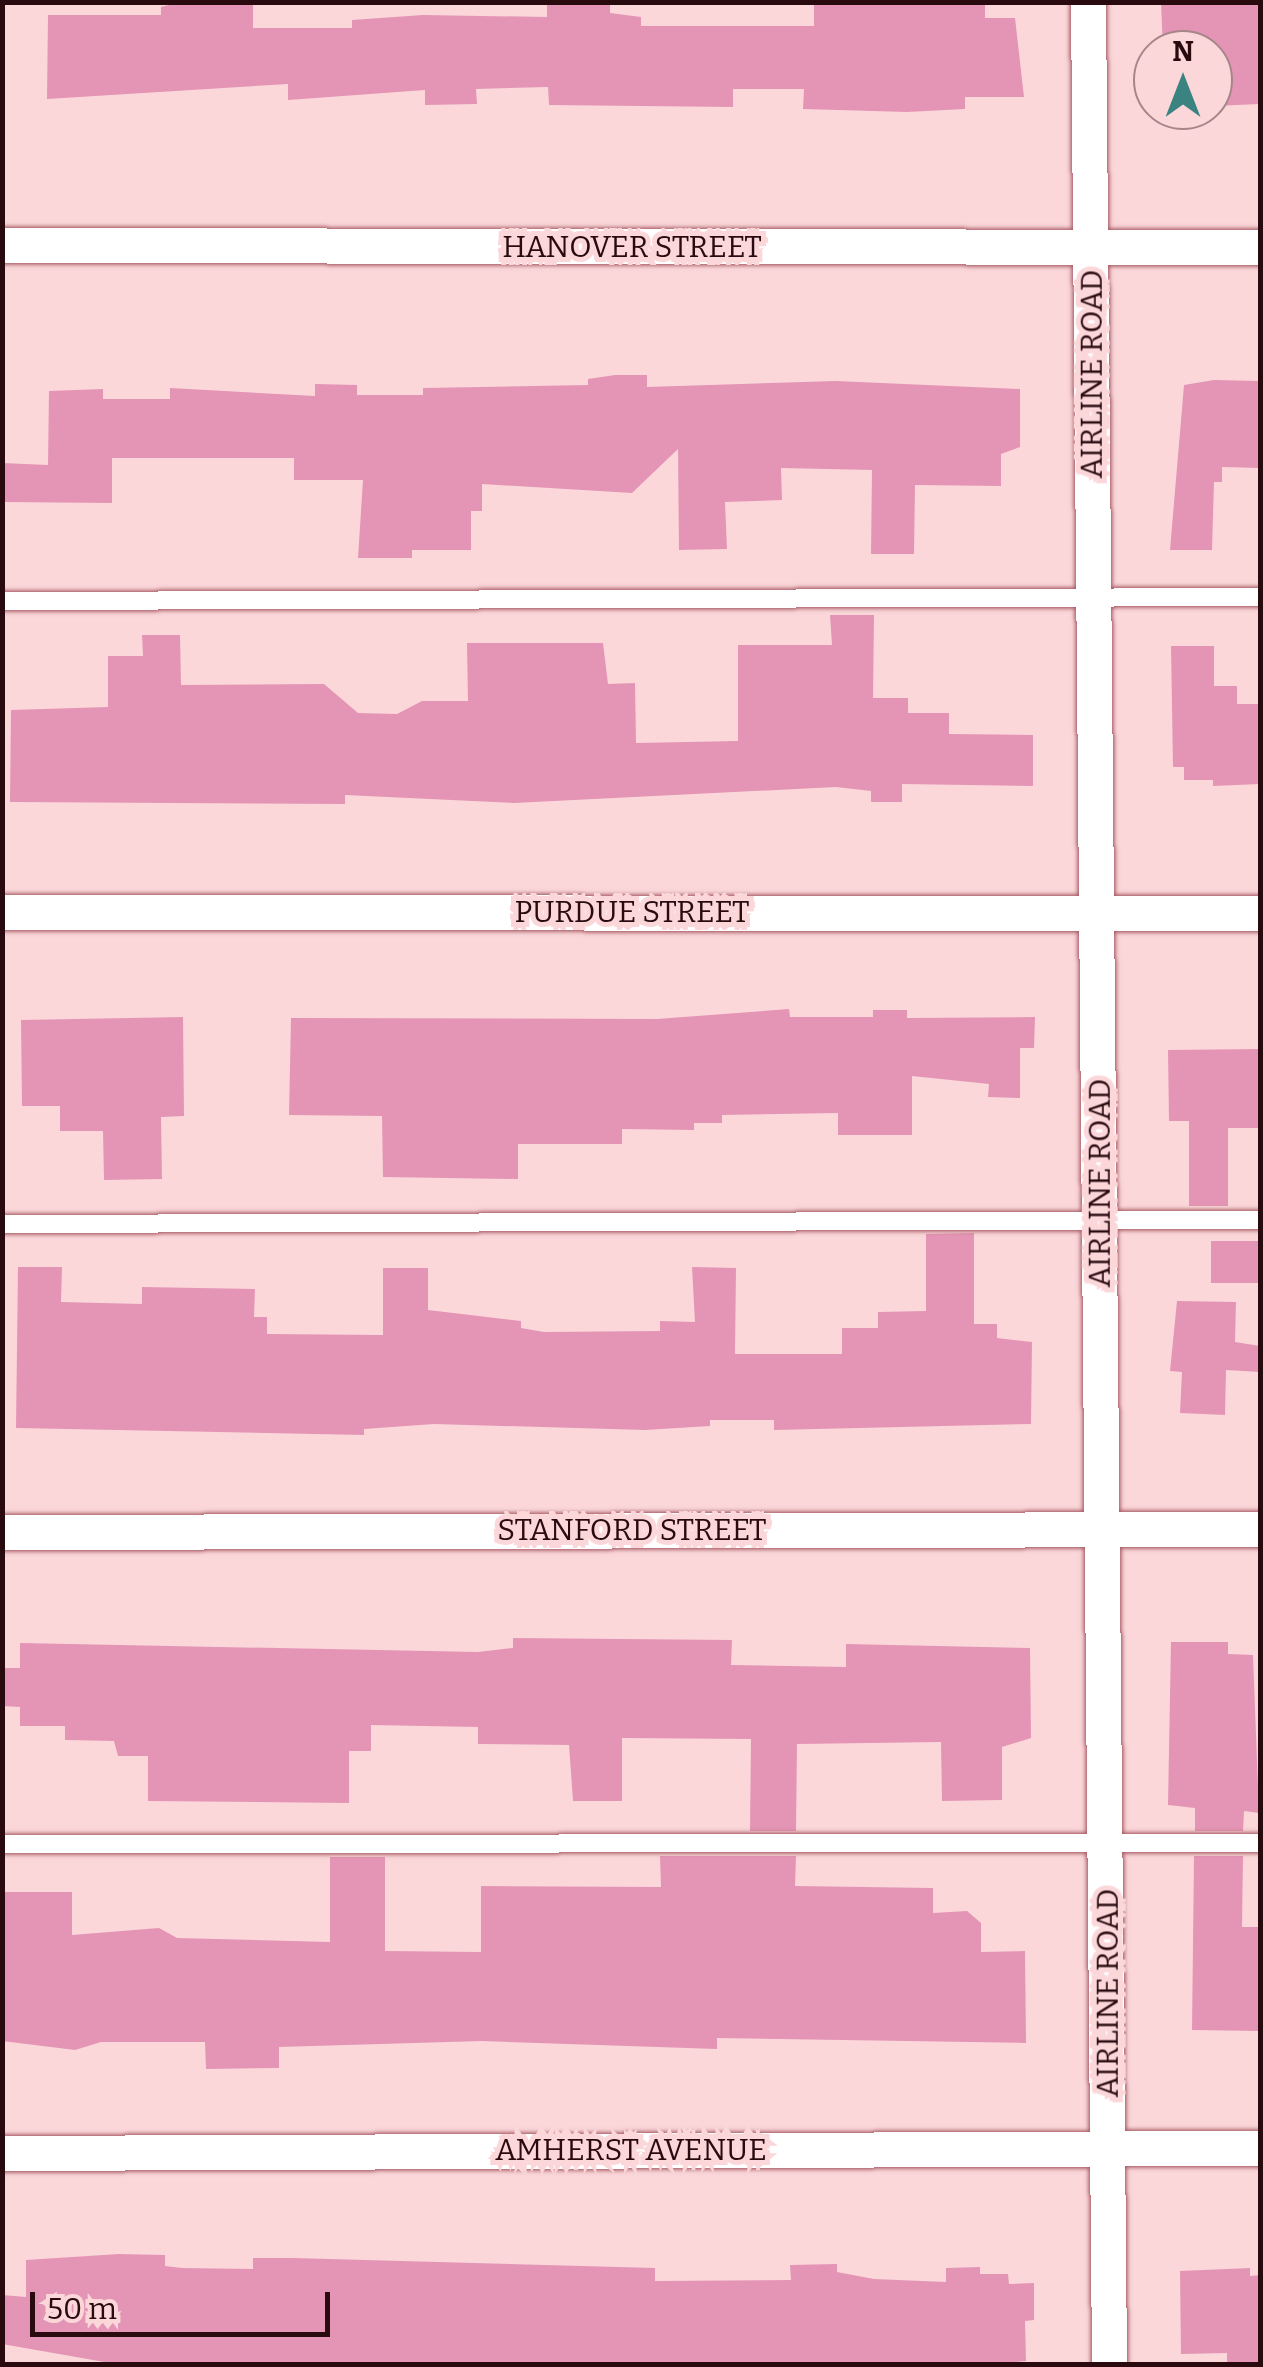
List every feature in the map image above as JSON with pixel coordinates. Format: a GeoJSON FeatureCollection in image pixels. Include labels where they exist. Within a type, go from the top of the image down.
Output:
{"type":"FeatureCollection","features":[{"type":"Feature","properties":{"kind":"street","name":"AIRLINE ROAD"},"geometry":{"type":"LineString","coordinates":[[1088,2],[1108,1842],[1109,2364]]}},
{"type":"Feature","properties":{"kind":"street","name":"HANOVER STREET"},"geometry":{"type":"LineString","coordinates":[[2,245],[1260,247]]}},
{"type":"Feature","properties":{"kind":"street","name":"PURDUE STREET"},"geometry":{"type":"LineString","coordinates":[[2,912],[1260,913]]}},
{"type":"Feature","properties":{"kind":"street","name":"STANFORD STREET"},"geometry":{"type":"LineString","coordinates":[[2,1532],[1260,1529]]}},
{"type":"Feature","properties":{"kind":"street","name":"AMHERST AVENUE"},"geometry":{"type":"LineString","coordinates":[[2,2152],[1260,2148]]}},
{"type":"Feature","properties":{"kind":"lane"},"geometry":{"type":"LineString","coordinates":[[2,601],[1260,597]]}},
{"type":"Feature","properties":{"kind":"lane"},"geometry":{"type":"LineString","coordinates":[[2,1224],[1260,1220]]}},
{"type":"Feature","properties":{"kind":"lane"},"geometry":{"type":"LineString","coordinates":[[2,1844],[1260,1843]]}},
{"type":"Feature","properties":{"kind":"building"},"geometry":{"type":"Polygon","coordinates":[[[181,2],[253,2],[253,28],[352,28],[352,20],[423,15],[547,17],[547,2],[610,2],[610,13],[641,17],[641,26],[814,26],[814,2],[985,2],[985,18],[1015,18],[1024,97],[965,97],[965,109],[907,112],[803,109],[804,89],[733,89],[733,107],[549,105],[548,87],[476,89],[477,104],[425,105],[425,90],[288,100],[288,84],[47,99],[48,15],[161,15],[161,7],[181,2]]]}},
{"type":"Feature","properties":{"kind":"building"},"geometry":{"type":"Polygon","coordinates":[[[1161,2],[1258,2],[1260,104],[1233,105],[1233,30],[1162,30],[1161,2]]]}},
{"type":"Feature","properties":{"kind":"building"},"geometry":{"type":"Polygon","coordinates":[[[647,375],[647,387],[836,381],[1020,389],[1020,447],[1001,454],[1001,486],[915,485],[914,554],[871,554],[872,470],[781,468],[782,500],[725,502],[727,549],[679,550],[678,449],[632,493],[482,484],[482,511],[471,511],[471,550],[412,550],[412,558],[358,558],[363,480],[294,480],[294,458],[112,458],[112,503],[2,502],[2,463],[48,465],[49,391],[103,389],[103,399],[170,399],[170,388],[315,396],[315,384],[357,385],[357,395],[423,395],[423,388],[588,385],[588,379],[647,375]]]}},
{"type":"Feature","properties":{"kind":"building"},"geometry":{"type":"Polygon","coordinates":[[[1214,380],[1260,381],[1260,468],[1222,467],[1222,482],[1214,482],[1212,550],[1170,550],[1184,385],[1214,380]]]}},
{"type":"Feature","properties":{"kind":"building"},"geometry":{"type":"Polygon","coordinates":[[[830,615],[874,615],[873,698],[908,698],[908,713],[949,713],[949,734],[1033,735],[1033,786],[902,784],[902,802],[871,802],[871,791],[836,787],[514,803],[345,795],[345,804],[10,802],[11,710],[108,707],[108,656],[143,656],[142,635],[180,635],[181,685],[324,684],[358,713],[397,714],[422,701],[468,701],[467,643],[603,643],[608,684],[635,683],[636,743],[738,741],[738,645],[832,645],[830,615]]]}},
{"type":"Feature","properties":{"kind":"building"},"geometry":{"type":"Polygon","coordinates":[[[1171,646],[1214,646],[1214,686],[1237,686],[1237,704],[1260,704],[1260,784],[1213,786],[1213,780],[1184,780],[1184,767],[1173,767],[1171,646]]]}},
{"type":"Feature","properties":{"kind":"building"},"geometry":{"type":"Polygon","coordinates":[[[789,1009],[790,1017],[873,1017],[873,1010],[907,1010],[907,1018],[1035,1017],[1034,1048],[1020,1048],[1020,1098],[988,1097],[989,1084],[912,1076],[912,1135],[838,1135],[838,1113],[722,1115],[722,1123],[694,1123],[694,1130],[622,1129],[622,1144],[518,1144],[518,1179],[383,1177],[382,1116],[289,1115],[291,1018],[657,1019],[789,1009]]]}},
{"type":"Feature","properties":{"kind":"building"},"geometry":{"type":"Polygon","coordinates":[[[183,1017],[184,1116],[161,1117],[162,1179],[104,1180],[103,1131],[60,1131],[60,1106],[22,1106],[21,1020],[183,1017]]]}},
{"type":"Feature","properties":{"kind":"building"},"geometry":{"type":"Polygon","coordinates":[[[1260,1049],[1260,1128],[1228,1128],[1228,1206],[1189,1206],[1189,1121],[1169,1121],[1168,1050],[1260,1049]]]}},
{"type":"Feature","properties":{"kind":"building"},"geometry":{"type":"Polygon","coordinates":[[[974,1233],[974,1324],[997,1324],[997,1338],[1032,1342],[1031,1424],[774,1430],[774,1420],[710,1420],[710,1426],[645,1430],[434,1424],[364,1429],[364,1435],[16,1428],[18,1267],[62,1267],[61,1302],[142,1304],[142,1287],[255,1289],[254,1317],[267,1317],[267,1334],[383,1335],[383,1268],[428,1268],[428,1310],[521,1321],[521,1328],[544,1332],[660,1331],[660,1321],[695,1322],[692,1267],[736,1268],[735,1354],[842,1354],[842,1328],[878,1328],[878,1312],[926,1311],[926,1234],[974,1233]]]}},
{"type":"Feature","properties":{"kind":"building"},"geometry":{"type":"Polygon","coordinates":[[[1211,1241],[1260,1241],[1260,1283],[1211,1283],[1211,1241]]]}},
{"type":"Feature","properties":{"kind":"building"},"geometry":{"type":"Polygon","coordinates":[[[1177,1301],[1236,1302],[1235,1342],[1260,1346],[1260,1372],[1226,1370],[1225,1415],[1180,1413],[1182,1372],[1170,1371],[1177,1301]]]}},
{"type":"Feature","properties":{"kind":"building"},"geometry":{"type":"Polygon","coordinates":[[[513,1638],[732,1640],[731,1665],[846,1667],[846,1644],[1030,1648],[1031,1738],[1002,1747],[1002,1800],[942,1801],[941,1742],[797,1744],[796,1831],[750,1831],[751,1739],[622,1738],[622,1801],[573,1801],[569,1745],[478,1744],[478,1727],[371,1725],[371,1751],[349,1751],[349,1803],[148,1801],[148,1756],[118,1756],[114,1741],[65,1740],[65,1726],[20,1726],[20,1707],[2,1706],[2,1668],[20,1668],[20,1643],[478,1652],[513,1648],[513,1638]]]}},
{"type":"Feature","properties":{"kind":"building"},"geometry":{"type":"Polygon","coordinates":[[[1171,1642],[1228,1642],[1228,1654],[1253,1655],[1259,1813],[1244,1811],[1243,1831],[1195,1831],[1195,1808],[1168,1805],[1171,1642]]]}},
{"type":"Feature","properties":{"kind":"building"},"geometry":{"type":"Polygon","coordinates":[[[660,1856],[796,1856],[795,1886],[933,1888],[933,1913],[967,1911],[981,1923],[981,1952],[1025,1951],[1026,2043],[717,2038],[717,2049],[482,2041],[279,2047],[279,2068],[206,2069],[205,2042],[101,2042],[75,2050],[2,2041],[2,1892],[72,1892],[72,1935],[159,1928],[177,1938],[330,1942],[330,1857],[385,1857],[385,1951],[481,1952],[481,1886],[661,1887],[660,1856]]]}},
{"type":"Feature","properties":{"kind":"building"},"geometry":{"type":"Polygon","coordinates":[[[1194,1856],[1243,1856],[1242,1927],[1260,1927],[1260,2031],[1192,2030],[1194,1856]]]}},
{"type":"Feature","properties":{"kind":"building"},"geometry":{"type":"Polygon","coordinates":[[[165,2255],[165,2266],[182,2268],[253,2269],[253,2258],[293,2258],[655,2268],[655,2281],[791,2280],[790,2265],[837,2264],[837,2272],[874,2279],[946,2282],[946,2268],[980,2267],[980,2274],[1008,2274],[1009,2284],[1034,2283],[1034,2320],[1025,2321],[1026,2361],[994,2364],[116,2364],[2,2344],[2,2295],[26,2297],[26,2260],[165,2255]]]}},
{"type":"Feature","properties":{"kind":"building"},"geometry":{"type":"Polygon","coordinates":[[[1250,2268],[1250,2276],[1260,2275],[1260,2364],[1227,2364],[1227,2353],[1181,2354],[1180,2271],[1250,2268]]]}}]}
